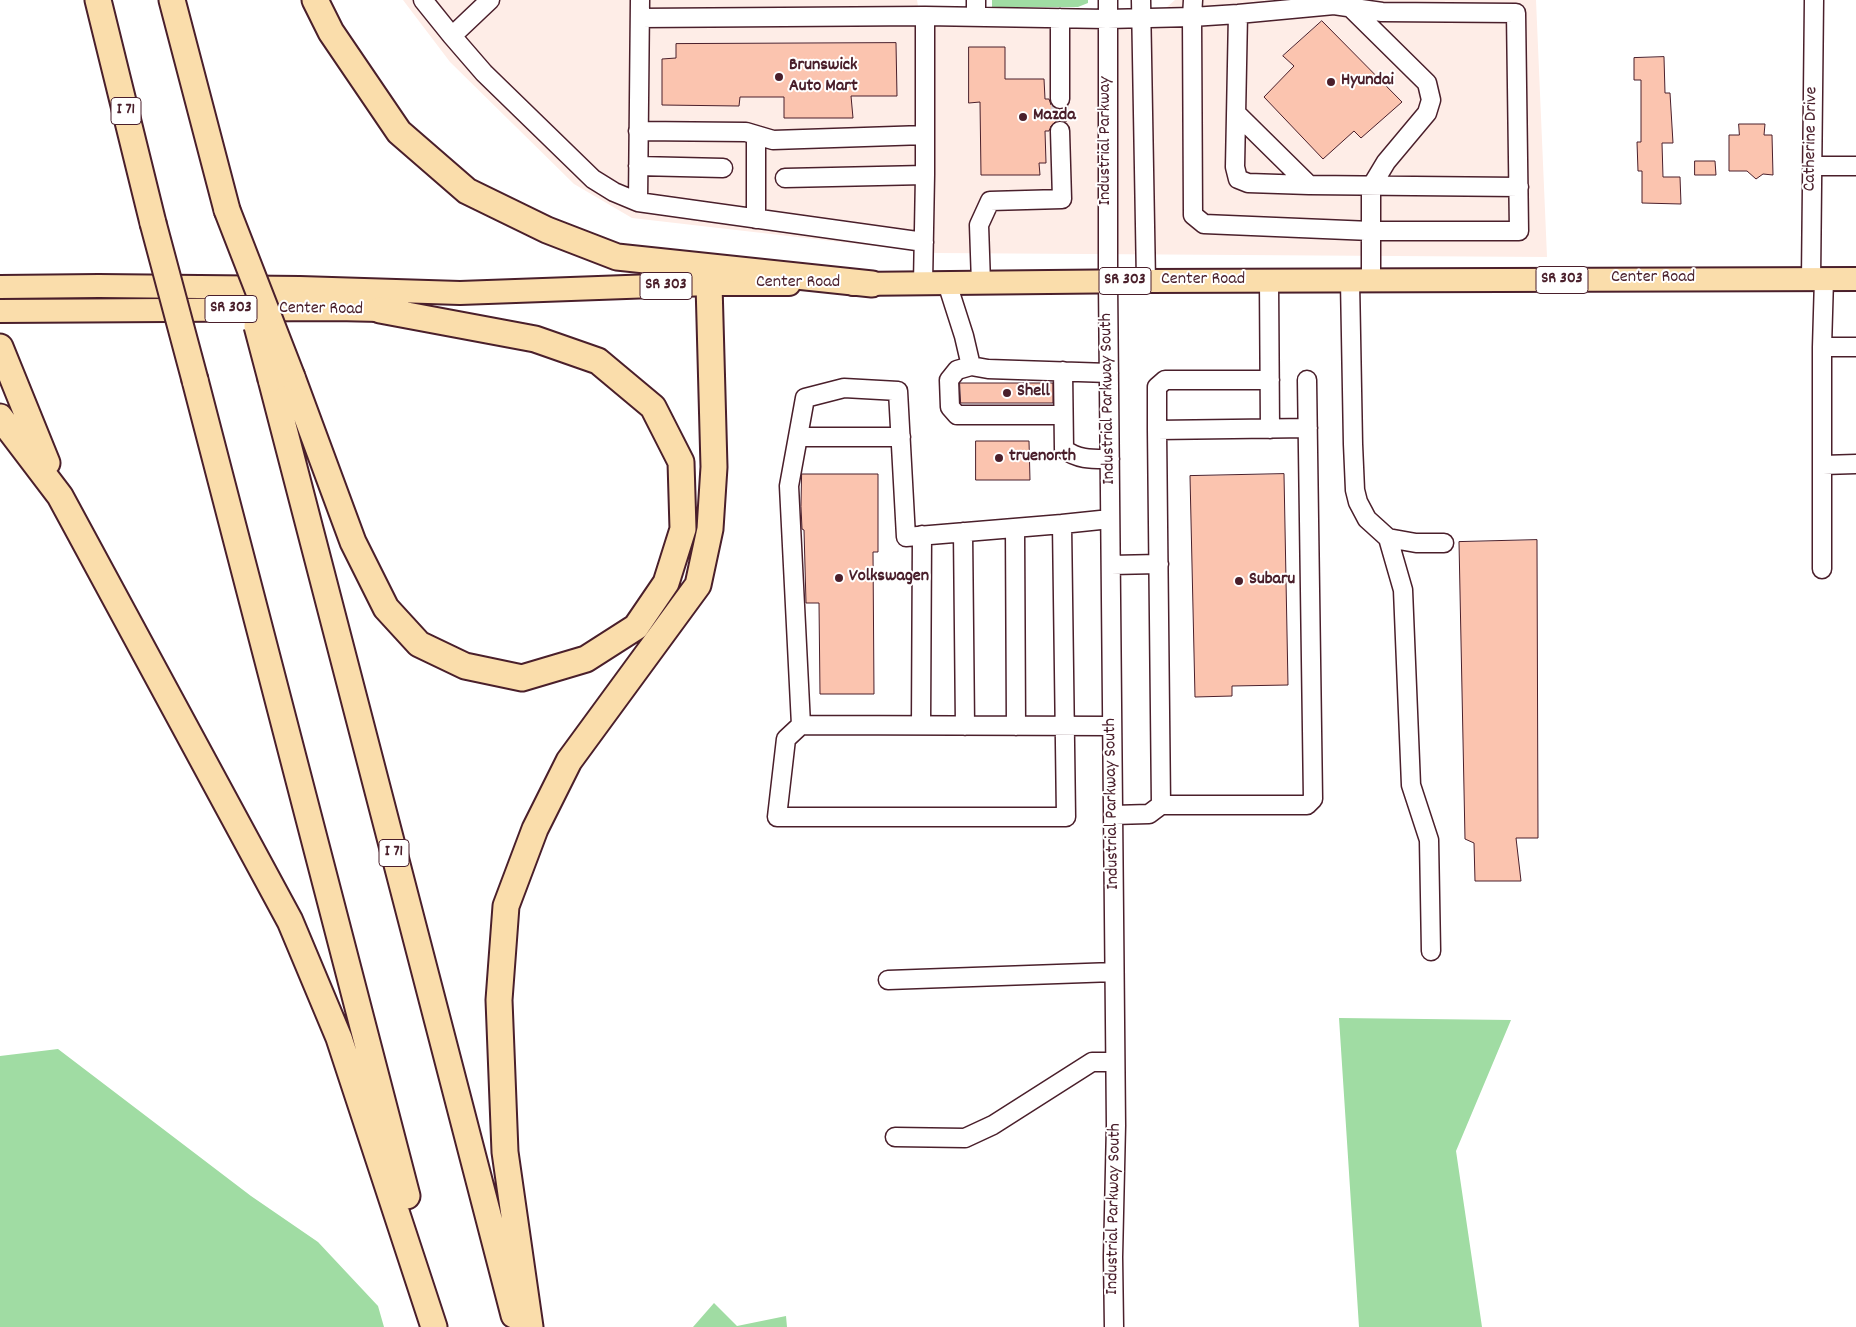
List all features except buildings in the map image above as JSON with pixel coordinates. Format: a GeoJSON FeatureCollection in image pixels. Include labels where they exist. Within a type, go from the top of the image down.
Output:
{"type":"FeatureCollection","features":[{"type":"Feature","properties":{"kind":"highway","name":"I 71"},"geometry":{"type":"LineString","coordinates":[[98,0],[153,223],[196,380],[441,1327]]}},
{"type":"Feature","properties":{"kind":"highway"},"geometry":{"type":"LineString","coordinates":[[172,0],[227,210],[281,378],[353,542],[386,608],[419,644],[465,666],[522,678],[586,659],[636,627],[666,583],[683,529],[682,462],[652,406],[598,361],[580,354],[535,339],[380,310]]}},
{"type":"Feature","properties":{"kind":"highway"},"geometry":{"type":"LineString","coordinates":[[315,0],[331,32],[399,132],[467,191],[547,230],[617,257],[872,284]]}},
{"type":"Feature","properties":{"kind":"highway"},"geometry":{"type":"LineString","coordinates":[[530,1327],[505,1152],[500,1000],[506,906],[535,828],[569,761],[698,585],[710,529],[714,467],[709,284]]}},
{"type":"Feature","properties":{"kind":"highway"},"geometry":{"type":"LineString","coordinates":[[0,347],[60,496],[290,922],[339,1038],[434,1327]]}},
{"type":"Feature","properties":{"kind":"highway","name":"I 71"},"geometry":{"type":"LineString","coordinates":[[281,378],[517,1327]]}},
{"type":"Feature","properties":{"kind":"highway"},"geometry":{"type":"LineString","coordinates":[[0,417],[60,496]]}},
{"type":"Feature","properties":{"kind":"main road","name":"Center Road"},"geometry":{"type":"LineString","coordinates":[[0,287],[300,288],[460,293],[709,284],[1856,278]]}},
{"type":"Feature","properties":{"kind":"main road","name":"Center Road"},"geometry":{"type":"LineString","coordinates":[[0,311],[380,310],[429,302],[460,293]]}},
{"type":"Feature","properties":{"kind":"street"},"geometry":{"type":"LineString","coordinates":[[423,0],[484,73],[594,179],[614,192],[638,202],[924,242]]}},
{"type":"Feature","properties":{"kind":"street"},"geometry":{"type":"LineString","coordinates":[[638,202],[640,0]]}},
{"type":"Feature","properties":{"kind":"street","name":"Industrial Parkway"},"geometry":{"type":"LineString","coordinates":[[1108,0],[1108,282]]}},
{"type":"Feature","properties":{"kind":"street"},"geometry":{"type":"LineString","coordinates":[[1141,0],[1146,281]]}},
{"type":"Feature","properties":{"kind":"street","name":"Catherine Drive"},"geometry":{"type":"LineString","coordinates":[[1814,0],[1812,166],[1822,347],[1822,568]]}},
{"type":"Feature","properties":{"kind":"street"},"geometry":{"type":"LineString","coordinates":[[452,36],[488,1]]}},
{"type":"Feature","properties":{"kind":"street"},"geometry":{"type":"LineString","coordinates":[[640,18],[925,16],[976,9],[1060,18],[1107,19],[1142,18],[1192,8],[1238,14],[1334,4],[1382,12],[1516,14],[1519,231],[1371,231],[1204,224],[1193,215],[1192,8]]}},
{"type":"Feature","properties":{"kind":"street"},"geometry":{"type":"LineString","coordinates":[[1349,6],[1426,83],[1431,100],[1426,113],[1386,162],[1371,187],[1371,231],[1360,280],[1355,490],[1358,502],[1367,519],[1388,538],[1403,590],[1411,785],[1429,840],[1431,951]]}},
{"type":"Feature","properties":{"kind":"street"},"geometry":{"type":"LineString","coordinates":[[1238,14],[1235,166],[1238,179],[1248,183],[1309,186],[1519,187]]}},
{"type":"Feature","properties":{"kind":"street"},"geometry":{"type":"LineString","coordinates":[[923,284],[925,16]]}},
{"type":"Feature","properties":{"kind":"street"},"geometry":{"type":"LineString","coordinates":[[1060,18],[1060,99]]}},
{"type":"Feature","properties":{"kind":"street"},"geometry":{"type":"LineString","coordinates":[[1236,113],[1309,186]]}},
{"type":"Feature","properties":{"kind":"street"},"geometry":{"type":"LineString","coordinates":[[638,131],[746,132],[773,140],[925,135]]}},
{"type":"Feature","properties":{"kind":"street"},"geometry":{"type":"LineString","coordinates":[[981,283],[979,225],[990,201],[1062,199],[1060,131]]}},
{"type":"Feature","properties":{"kind":"street"},"geometry":{"type":"LineString","coordinates":[[756,134],[756,219]]}},
{"type":"Feature","properties":{"kind":"street"},"geometry":{"type":"LineString","coordinates":[[638,166],[724,168]]}},
{"type":"Feature","properties":{"kind":"street"},"geometry":{"type":"LineString","coordinates":[[1812,166],[1856,166]]}},
{"type":"Feature","properties":{"kind":"street"},"geometry":{"type":"LineString","coordinates":[[785,178],[925,176]]}},
{"type":"Feature","properties":{"kind":"street"},"geometry":{"type":"LineString","coordinates":[[1269,281],[1270,429]]}},
{"type":"Feature","properties":{"kind":"street","name":"Industrial Parkway South"},"geometry":{"type":"LineString","coordinates":[[1108,282],[1116,1125],[1113,1257],[1114,1327]]}},
{"type":"Feature","properties":{"kind":"street"},"geometry":{"type":"LineString","coordinates":[[947,283],[964,336],[971,366]]}},
{"type":"Feature","properties":{"kind":"street"},"geometry":{"type":"LineString","coordinates":[[1822,347],[1856,347]]}},
{"type":"Feature","properties":{"kind":"street"},"geometry":{"type":"LineString","coordinates":[[1063,415],[957,415],[950,407],[949,380],[957,370],[971,366],[988,369],[1109,373]]}},
{"type":"Feature","properties":{"kind":"street"},"geometry":{"type":"LineString","coordinates":[[1063,371],[1064,448],[1071,454],[1083,458],[1110,459]]}},
{"type":"Feature","properties":{"kind":"street"},"geometry":{"type":"LineString","coordinates":[[1161,805],[1157,387],[1165,380],[1270,380]]}},
{"type":"Feature","properties":{"kind":"street"},"geometry":{"type":"LineString","coordinates":[[1113,815],[1149,814],[1161,805],[1307,805],[1313,799],[1307,380]]}},
{"type":"Feature","properties":{"kind":"street"},"geometry":{"type":"LineString","coordinates":[[801,725],[790,486],[805,398],[844,388],[898,390],[906,536],[1110,519]]}},
{"type":"Feature","properties":{"kind":"street"},"geometry":{"type":"LineString","coordinates":[[1157,430],[1308,428]]}},
{"type":"Feature","properties":{"kind":"street"},"geometry":{"type":"LineString","coordinates":[[798,437],[901,437]]}},
{"type":"Feature","properties":{"kind":"street"},"geometry":{"type":"LineString","coordinates":[[1822,465],[1856,464]]}},
{"type":"Feature","properties":{"kind":"street"},"geometry":{"type":"LineString","coordinates":[[1062,524],[1065,726],[1066,817],[777,817],[786,739],[801,725],[965,726],[1016,726],[1065,726],[1112,726]]}},
{"type":"Feature","properties":{"kind":"street"},"geometry":{"type":"LineString","coordinates":[[1015,528],[1016,726]]}},
{"type":"Feature","properties":{"kind":"street"},"geometry":{"type":"LineString","coordinates":[[963,532],[965,726]]}},
{"type":"Feature","properties":{"kind":"street"},"geometry":{"type":"LineString","coordinates":[[921,725],[922,536]]}},
{"type":"Feature","properties":{"kind":"street"},"geometry":{"type":"LineString","coordinates":[[1388,538],[1444,543]]}},
{"type":"Feature","properties":{"kind":"street"},"geometry":{"type":"LineString","coordinates":[[1111,565],[1159,564]]}},
{"type":"Feature","properties":{"kind":"street"},"geometry":{"type":"LineString","coordinates":[[888,980],[1114,972]]}},
{"type":"Feature","properties":{"kind":"street"},"geometry":{"type":"LineString","coordinates":[[894,1136],[965,1138],[993,1125],[1092,1062],[1115,1062]]}},
{"type":"Feature","properties":{"kind":"shaded area"},"geometry":{"type":"Polygon","coordinates":[[[403,0],[917,0],[919,12],[1090,9],[1090,28],[1167,28],[1167,7],[1175,0],[1536,0],[1547,257],[936,253],[632,218],[574,184],[450,62],[403,0]]]}},
{"type":"Feature","properties":{"kind":"green space"},"geometry":{"type":"Polygon","coordinates":[[[992,0],[1088,0],[1088,3],[1078,7],[992,7],[992,0]]]}},
{"type":"Feature","properties":{"kind":"green space"},"geometry":{"type":"Polygon","coordinates":[[[1339,1018],[1511,1020],[1456,1151],[1482,1327],[1359,1327],[1339,1018]]]}},
{"type":"Feature","properties":{"kind":"green space"},"geometry":{"type":"Polygon","coordinates":[[[58,1049],[251,1196],[318,1242],[378,1306],[384,1327],[0,1327],[0,1056],[58,1049]]]}},
{"type":"Feature","properties":{"kind":"green space"},"geometry":{"type":"Polygon","coordinates":[[[714,1303],[737,1326],[786,1316],[787,1327],[693,1327],[714,1303]]]}},
{"type":"Feature","properties":{"kind":"tunnel"},"geometry":{"type":"LineString","coordinates":[[1060,99],[1060,131]]}},
{"type":"Feature","properties":{"kind":"place","name":"Brunswick Auto Mart"},"geometry":{"type":"Point","coordinates":[779,77]}},
{"type":"Feature","properties":{"kind":"place","name":"Hyundai"},"geometry":{"type":"Point","coordinates":[1331,82]}},
{"type":"Feature","properties":{"kind":"place","name":"Mazda"},"geometry":{"type":"Point","coordinates":[1023,117]}},
{"type":"Feature","properties":{"kind":"place","name":"Shell"},"geometry":{"type":"Point","coordinates":[1007,393]}},
{"type":"Feature","properties":{"kind":"place","name":"truenorth"},"geometry":{"type":"Point","coordinates":[999,458]}},
{"type":"Feature","properties":{"kind":"place","name":"Volkswagen"},"geometry":{"type":"Point","coordinates":[839,578]}},
{"type":"Feature","properties":{"kind":"place","name":"Subaru"},"geometry":{"type":"Point","coordinates":[1239,581]}}]}
